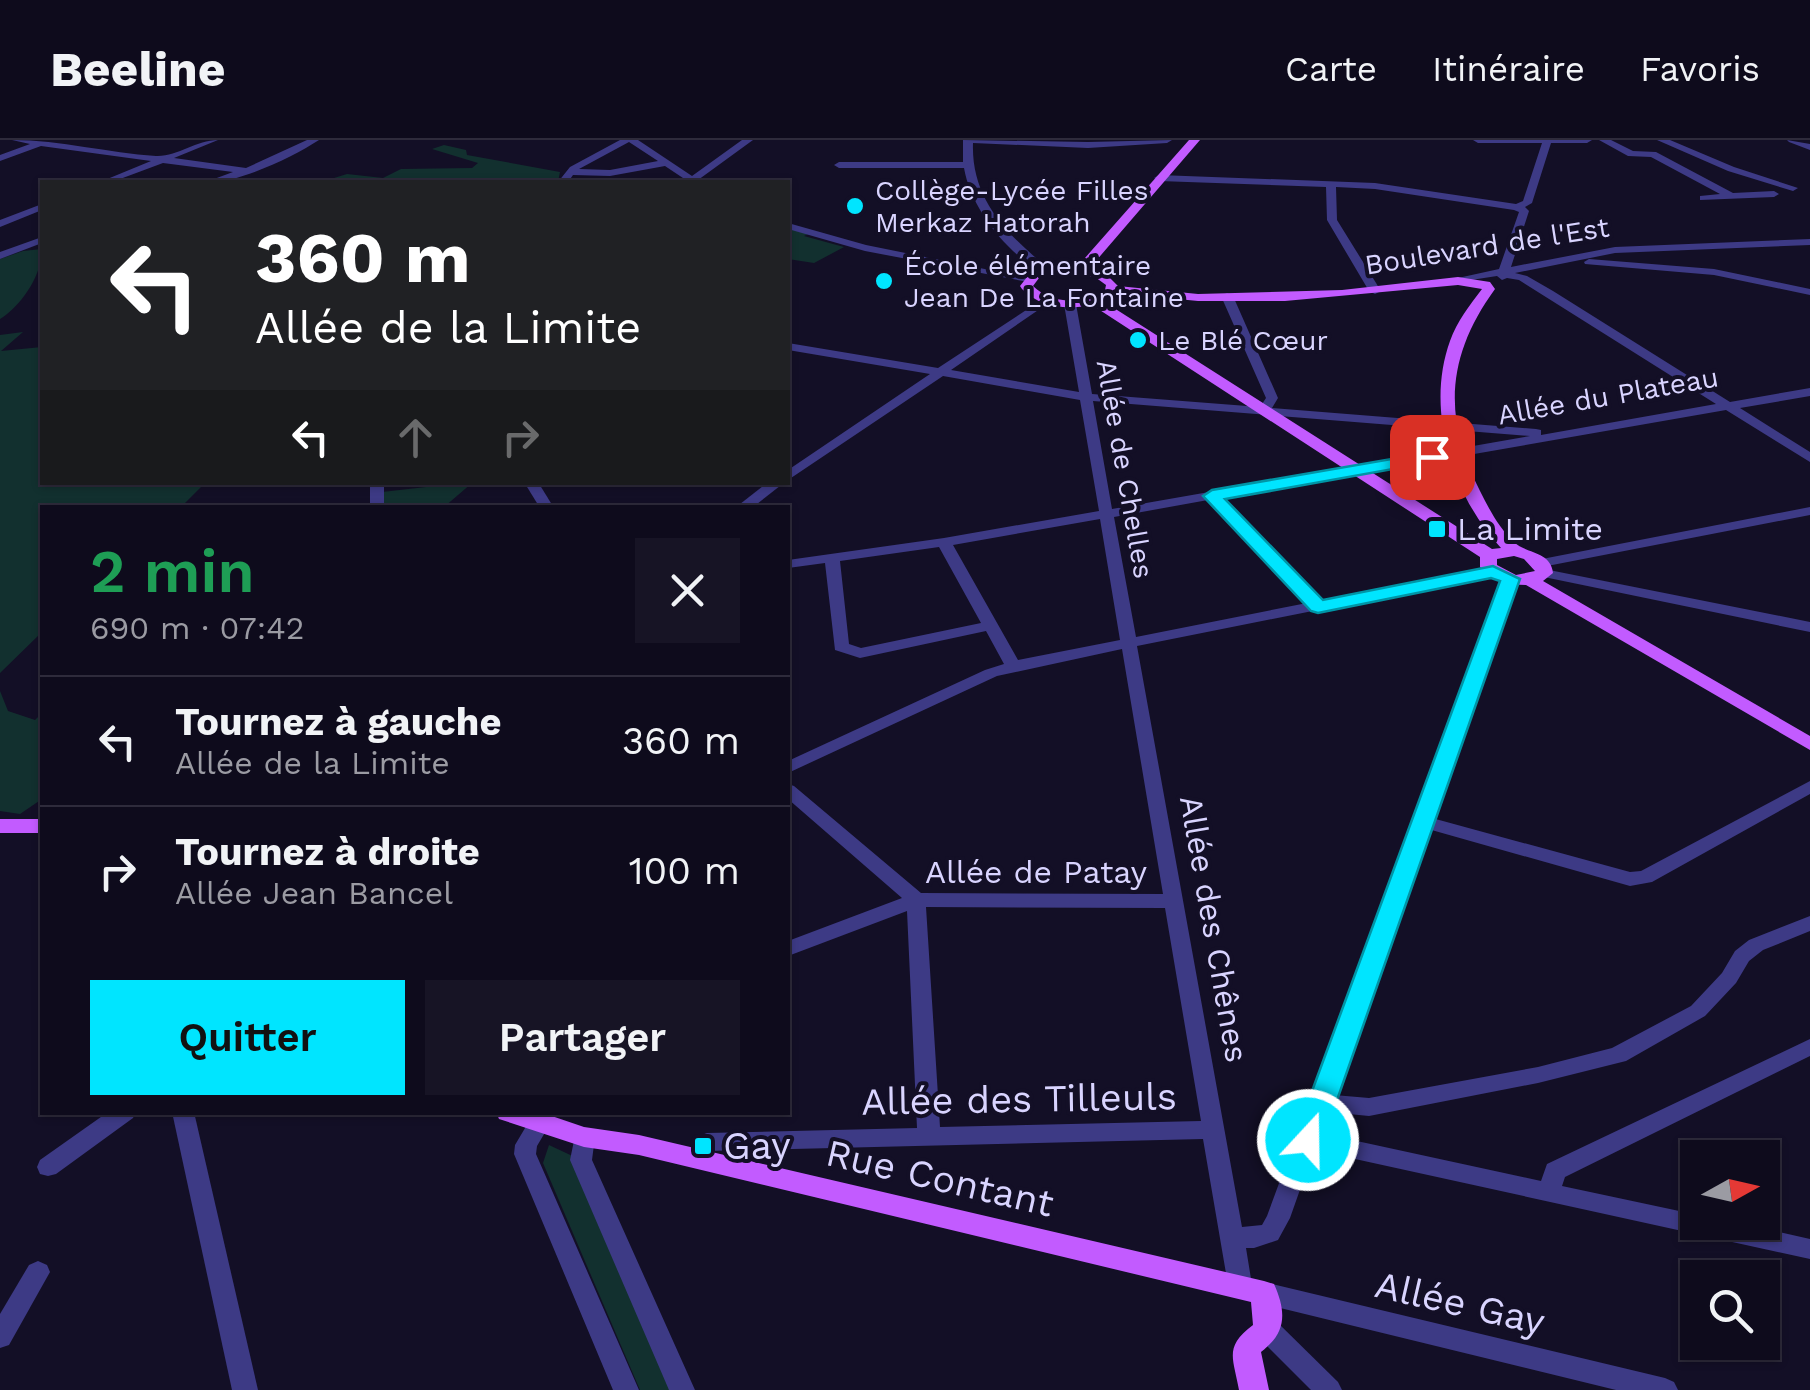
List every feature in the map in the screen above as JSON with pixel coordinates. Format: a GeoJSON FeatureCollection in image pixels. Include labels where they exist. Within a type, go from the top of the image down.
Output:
{"type":"FeatureCollection","features":[{"type":"Feature","properties":{"kind":"main road"},"geometry":{"type":"LineString","coordinates":[[1176,158],[1185,140]]}},
{"type":"Feature","properties":{"kind":"main road"},"geometry":{"type":"LineString","coordinates":[[1081,270],[1194,140]]}},
{"type":"Feature","properties":{"kind":"main road"},"geometry":{"type":"LineString","coordinates":[[1081,270],[1106,278],[1113,289],[1094,302],[1070,304],[1029,292],[1028,279],[1044,271],[1081,270]]}},
{"type":"Feature","properties":{"kind":"main road"},"geometry":{"type":"LineString","coordinates":[[1462,280],[1480,282],[1489,289],[1468,319],[1450,365],[1444,404],[1447,427],[1453,453],[1485,515],[1514,551],[1518,570]]}},
{"type":"Feature","properties":{"kind":"main road","name":"Boulevard de l'Est"},"geometry":{"type":"LineString","coordinates":[[1113,289],[1227,296],[1375,291],[1462,280]]}},
{"type":"Feature","properties":{"kind":"main road"},"geometry":{"type":"LineString","coordinates":[[1094,302],[1518,570],[1810,744]]}},
{"type":"Feature","properties":{"kind":"main road"},"geometry":{"type":"LineString","coordinates":[[1514,551],[1518,570]]}},
{"type":"Feature","properties":{"kind":"main road"},"geometry":{"type":"LineString","coordinates":[[0,829],[40,826]]}},
{"type":"Feature","properties":{"kind":"main road"},"geometry":{"type":"LineString","coordinates":[[0,829],[40,834]]}},
{"type":"Feature","properties":{"kind":"main road","name":"Rue Contant"},"geometry":{"type":"LineString","coordinates":[[543,1121],[584,1137],[640,1145],[1252,1289]]}},
{"type":"Feature","properties":{"kind":"main road"},"geometry":{"type":"LineString","coordinates":[[1252,1289],[1268,1330],[1246,1347],[1254,1390]]}},
{"type":"Feature","properties":{"kind":"street"},"geometry":{"type":"LineString","coordinates":[[17,140],[248,171]]}},
{"type":"Feature","properties":{"kind":"street"},"geometry":{"type":"LineString","coordinates":[[109,180],[213,140]]}},
{"type":"Feature","properties":{"kind":"street"},"geometry":{"type":"LineString","coordinates":[[219,180],[248,171],[314,140]]}},
{"type":"Feature","properties":{"kind":"street"},"geometry":{"type":"LineString","coordinates":[[564,180],[570,172],[630,140],[689,180]]}},
{"type":"Feature","properties":{"kind":"street"},"geometry":{"type":"LineString","coordinates":[[695,180],[748,140]]}},
{"type":"Feature","properties":{"kind":"street"},"geometry":{"type":"LineString","coordinates":[[1044,271],[994,224],[976,193],[968,165],[969,140],[1088,145],[1166,140]]}},
{"type":"Feature","properties":{"kind":"street"},"geometry":{"type":"LineString","coordinates":[[1478,140],[1587,140]]}},
{"type":"Feature","properties":{"kind":"street"},"geometry":{"type":"LineString","coordinates":[[1604,140],[1631,154],[1653,154],[1729,195]]}},
{"type":"Feature","properties":{"kind":"street"},"geometry":{"type":"LineString","coordinates":[[1662,140],[1731,169],[1793,188]]}},
{"type":"Feature","properties":{"kind":"street"},"geometry":{"type":"LineString","coordinates":[[1792,140],[1810,147]]}},
{"type":"Feature","properties":{"kind":"street"},"geometry":{"type":"LineString","coordinates":[[1517,207],[1527,203],[1547,141]]}},
{"type":"Feature","properties":{"kind":"street"},"geometry":{"type":"LineString","coordinates":[[0,158],[46,142]]}},
{"type":"Feature","properties":{"kind":"street"},"geometry":{"type":"LineString","coordinates":[[570,172],[610,173],[666,163]]}},
{"type":"Feature","properties":{"kind":"street"},"geometry":{"type":"LineString","coordinates":[[839,165],[968,165]]}},
{"type":"Feature","properties":{"kind":"street"},"geometry":{"type":"LineString","coordinates":[[1159,178],[1430,192],[1517,207],[1524,211],[1505,274],[1489,289]]}},
{"type":"Feature","properties":{"kind":"street"},"geometry":{"type":"LineString","coordinates":[[1330,184],[1332,220],[1375,291]]}},
{"type":"Feature","properties":{"kind":"street"},"geometry":{"type":"LineString","coordinates":[[1704,198],[1774,194]]}},
{"type":"Feature","properties":{"kind":"street"},"geometry":{"type":"LineString","coordinates":[[0,224],[40,208]]}},
{"type":"Feature","properties":{"kind":"street"},"geometry":{"type":"LineString","coordinates":[[0,214],[17,216]]}},
{"type":"Feature","properties":{"kind":"street"},"geometry":{"type":"LineString","coordinates":[[790,227],[928,262],[1028,279]]}},
{"type":"Feature","properties":{"kind":"street"},"geometry":{"type":"LineString","coordinates":[[0,256],[40,241]]}},
{"type":"Feature","properties":{"kind":"street","name":"Boulevard de l'Est"},"geometry":{"type":"LineString","coordinates":[[1462,280],[1638,248],[1810,242]]}},
{"type":"Feature","properties":{"kind":"street"},"geometry":{"type":"LineString","coordinates":[[0,246],[15,249]]}},
{"type":"Feature","properties":{"kind":"street"},"geometry":{"type":"LineString","coordinates":[[1543,264],[1673,267],[1810,292]]}},
{"type":"Feature","properties":{"kind":"street"},"geometry":{"type":"LineString","coordinates":[[1505,274],[1523,278],[1550,293],[1810,458]]}},
{"type":"Feature","properties":{"kind":"street"},"geometry":{"type":"LineString","coordinates":[[1227,296],[1272,398],[1264,411]]}},
{"type":"Feature","properties":{"kind":"street"},"geometry":{"type":"LineString","coordinates":[[790,475],[1046,300]]}},
{"type":"Feature","properties":{"kind":"street","name":"Allée de Chelles"},"geometry":{"type":"LineString","coordinates":[[1070,304],[1130,644]]}},
{"type":"Feature","properties":{"kind":"street"},"geometry":{"type":"LineString","coordinates":[[790,346],[1087,397],[1520,436]]}},
{"type":"Feature","properties":{"kind":"street","name":"Allée du Plateau"},"geometry":{"type":"LineString","coordinates":[[790,564],[1212,496],[1453,453],[1520,436],[1568,434],[1810,392]]}},
{"type":"Feature","properties":{"kind":"street"},"geometry":{"type":"LineString","coordinates":[[746,505],[774,485]]}},
{"type":"Feature","properties":{"kind":"street"},"geometry":{"type":"LineString","coordinates":[[1212,496],[1318,606]]}},
{"type":"Feature","properties":{"kind":"street"},"geometry":{"type":"LineString","coordinates":[[790,767],[991,673],[1014,666],[1810,511]]}},
{"type":"Feature","properties":{"kind":"street"},"geometry":{"type":"LineString","coordinates":[[944,542],[1014,666]]}},
{"type":"Feature","properties":{"kind":"street"},"geometry":{"type":"LineString","coordinates":[[832,560],[841,647],[860,653],[992,625]]}},
{"type":"Feature","properties":{"kind":"street"},"geometry":{"type":"LineString","coordinates":[[1518,570],[1810,628]]}},
{"type":"Feature","properties":{"kind":"street"},"geometry":{"type":"LineString","coordinates":[[1232,1237],[1270,1234],[1323,1104],[1518,570]]}},
{"type":"Feature","properties":{"kind":"street","name":"Allée des Chênes"},"geometry":{"type":"LineString","coordinates":[[1130,644],[1232,1237],[1252,1289]]}},
{"type":"Feature","properties":{"kind":"street"},"geometry":{"type":"LineString","coordinates":[[1423,822],[1630,879],[1645,876],[1810,787]]}},
{"type":"Feature","properties":{"kind":"street"},"geometry":{"type":"LineString","coordinates":[[790,792],[916,900],[929,1134]]}},
{"type":"Feature","properties":{"kind":"street","name":"Allée de Patay"},"geometry":{"type":"LineString","coordinates":[[790,948],[916,900],[1173,902]]}},
{"type":"Feature","properties":{"kind":"street"},"geometry":{"type":"LineString","coordinates":[[1323,1104],[1369,1107],[1538,1075],[1618,1055],[1698,1011],[1756,944],[1810,923]]}},
{"type":"Feature","properties":{"kind":"street"},"geometry":{"type":"LineString","coordinates":[[1548,1192],[1556,1171],[1810,1047]]}},
{"type":"Feature","properties":{"kind":"street"},"geometry":{"type":"LineString","coordinates":[[48,1168],[121,1115]]}},
{"type":"Feature","properties":{"kind":"street"},"geometry":{"type":"LineString","coordinates":[[184,1115],[245,1390]]}},
{"type":"Feature","properties":{"kind":"street"},"geometry":{"type":"LineString","coordinates":[[543,1121],[526,1145],[525,1154],[626,1390]]}},
{"type":"Feature","properties":{"kind":"street","name":"Allée des Tilleuls"},"geometry":{"type":"LineString","coordinates":[[707,1142],[1213,1130]]}},
{"type":"Feature","properties":{"kind":"street"},"geometry":{"type":"LineString","coordinates":[[584,1137],[580,1160],[682,1390]]}},
{"type":"Feature","properties":{"kind":"street"},"geometry":{"type":"LineString","coordinates":[[1308,1140],[1810,1249]]}},
{"type":"Feature","properties":{"kind":"street"},"geometry":{"type":"LineString","coordinates":[[0,1337],[38,1272]]}},
{"type":"Feature","properties":{"kind":"street","name":"Allée Gay"},"geometry":{"type":"LineString","coordinates":[[1252,1289],[1665,1390]]}},
{"type":"Feature","properties":{"kind":"street"},"geometry":{"type":"LineString","coordinates":[[1268,1330],[1329,1390]]}},
{"type":"Feature","properties":{"kind":"green space"},"geometry":{"type":"Polygon","coordinates":[[[444,145],[466,150],[467,155],[560,172],[558,180],[328,180],[347,174],[383,178],[401,169],[472,168],[478,163],[432,149],[444,145]]]}},
{"type":"Feature","properties":{"kind":"green space"},"geometry":{"type":"Polygon","coordinates":[[[790,227],[810,233],[804,236],[844,247],[814,263],[790,259],[790,227]]]}},
{"type":"Feature","properties":{"kind":"green space"},"geometry":{"type":"Polygon","coordinates":[[[40,249],[39,269],[16,306],[0,319],[0,259],[40,249]]]}},
{"type":"Feature","properties":{"kind":"green space"},"geometry":{"type":"Polygon","coordinates":[[[23,332],[1,351],[40,347],[40,485],[202,486],[183,505],[40,505],[40,634],[0,673],[0,335],[23,332]]]}},
{"type":"Feature","properties":{"kind":"green space"},"geometry":{"type":"Polygon","coordinates":[[[470,485],[446,505],[376,505],[382,492],[470,485]]]}},
{"type":"Feature","properties":{"kind":"green space"},"geometry":{"type":"Polygon","coordinates":[[[0,691],[8,711],[35,720],[40,715],[40,800],[20,814],[0,811],[0,691]]]}},
{"type":"Feature","properties":{"kind":"green space"},"geometry":{"type":"Polygon","coordinates":[[[549,1145],[581,1160],[682,1390],[640,1390],[543,1163],[549,1145]]]}},
{"type":"Feature","properties":{"kind":"place","name":"Collège-Lycée Filles Merkaz Hatorah"},"geometry":{"type":"Point","coordinates":[855,206]}},
{"type":"Feature","properties":{"kind":"place","name":"École élémentaire Jean De La Fontaine"},"geometry":{"type":"Point","coordinates":[884,281]}},
{"type":"Feature","properties":{"kind":"place","name":"Le Blé Cœur"},"geometry":{"type":"Point","coordinates":[1138,340]}},
{"type":"Feature","properties":{"kind":"place","name":"La Limite"},"geometry":{"type":"Point","coordinates":[1437,529]}},
{"type":"Feature","properties":{"kind":"place","name":"Gay"},"geometry":{"type":"Point","coordinates":[703,1146]}},
{"type":"Feature","properties":{"kind":"route"},"geometry":{"type":"LineString","coordinates":[[1308,1140],[1510,579],[1493,572],[1318,606],[1212,496],[1432,457]]}}]}
